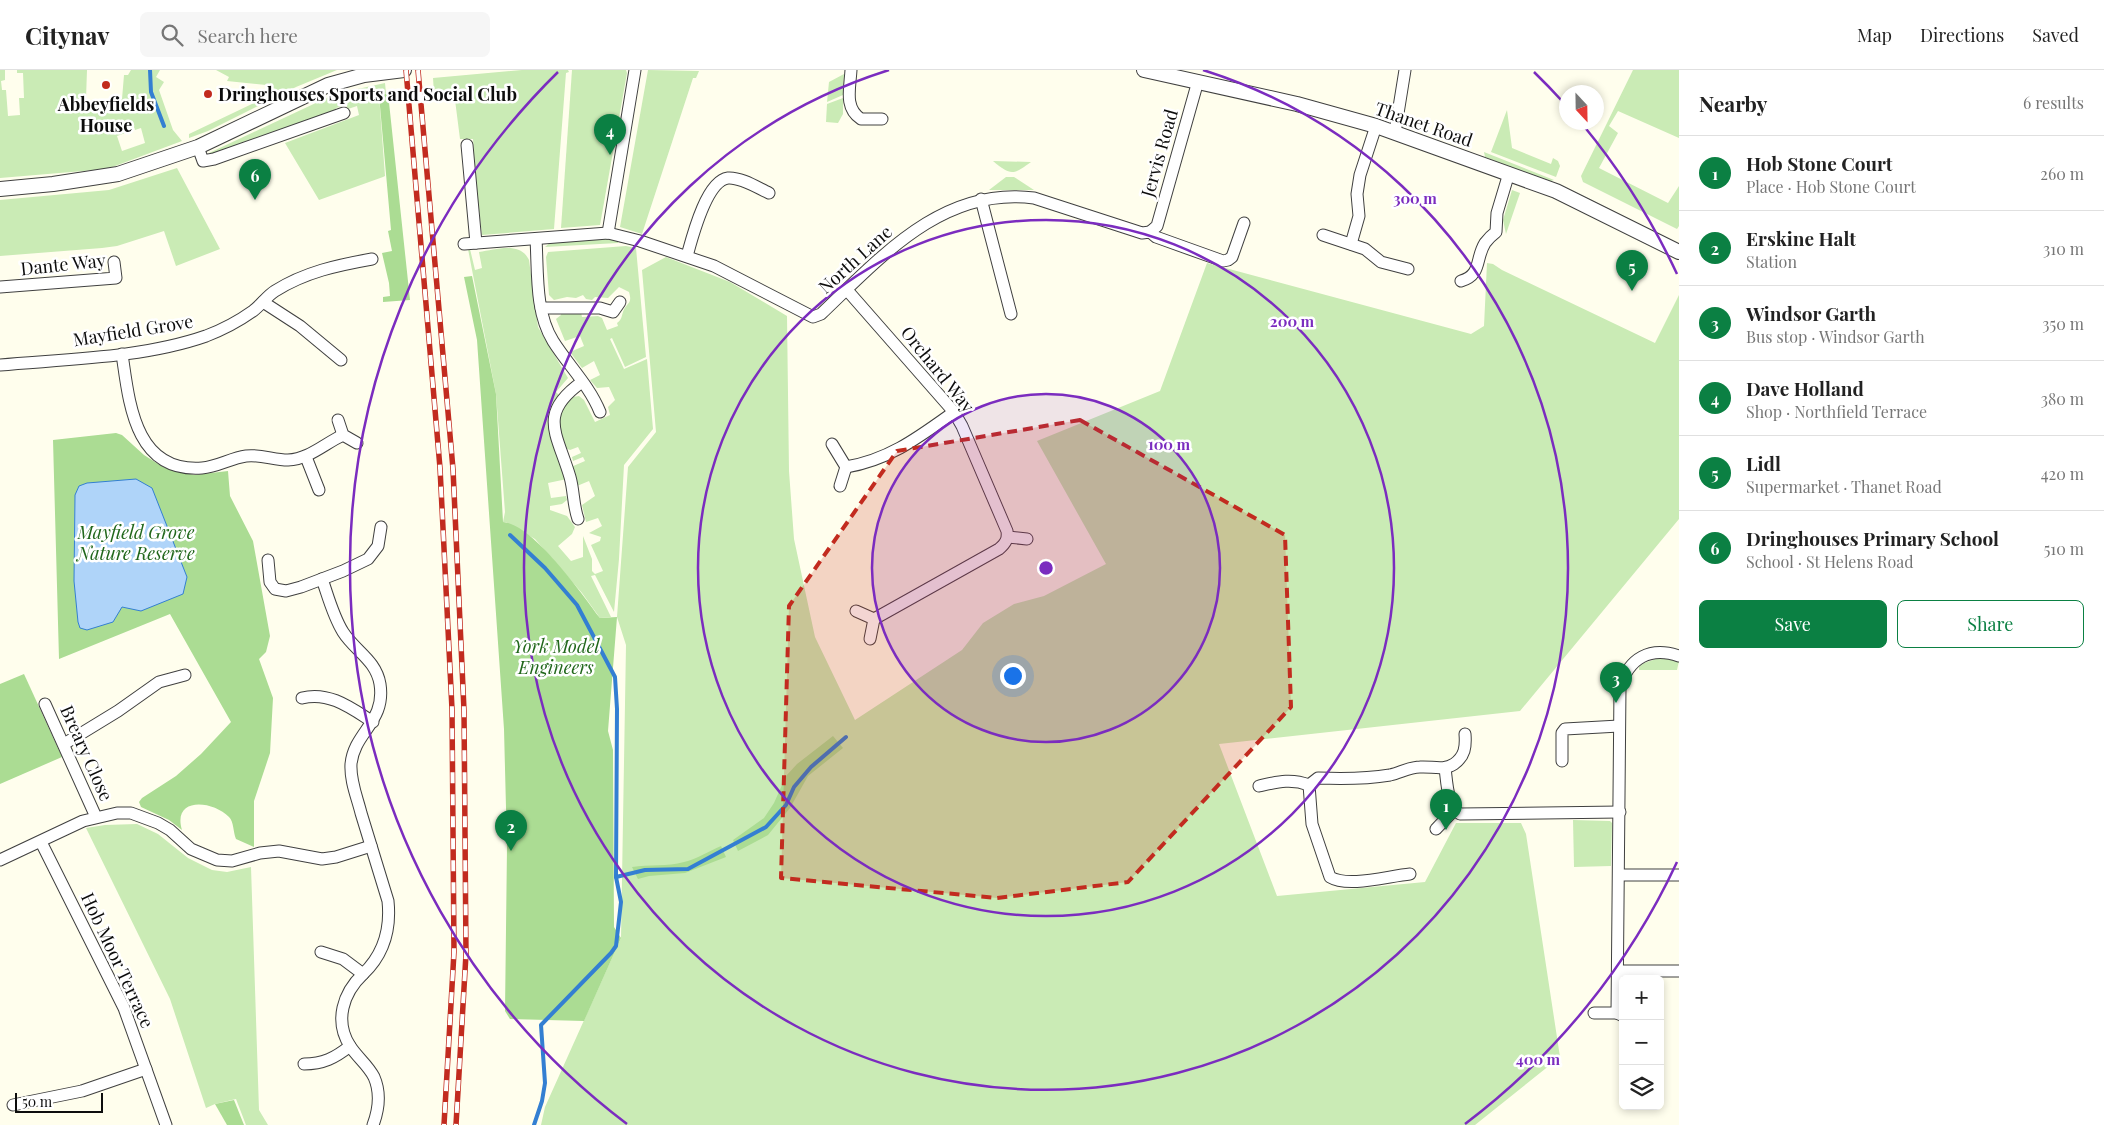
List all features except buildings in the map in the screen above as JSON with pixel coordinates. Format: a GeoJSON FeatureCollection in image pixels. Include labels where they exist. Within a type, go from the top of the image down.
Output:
{"type":"FeatureCollection","features":[{"type":"Feature","properties":{"kind":"street"},"geometry":{"type":"LineString","coordinates":[[0,189],[110,176],[198,147],[328,85],[346,79],[404,70]]}},
{"type":"Feature","properties":{"kind":"street"},"geometry":{"type":"LineString","coordinates":[[608,233],[635,70]]}},
{"type":"Feature","properties":{"kind":"street"},"geometry":{"type":"LineString","coordinates":[[851,70],[849,104],[851,110],[861,119],[882,119]]}},
{"type":"Feature","properties":{"kind":"street","name":"Thanet Road"},"geometry":{"type":"LineString","coordinates":[[1144,70],[1297,104],[1395,132],[1556,191],[1679,252]]}},
{"type":"Feature","properties":{"kind":"street"},"geometry":{"type":"LineString","coordinates":[[1395,132],[1405,70]]}},
{"type":"Feature","properties":{"kind":"street","name":"Jervis Road"},"geometry":{"type":"LineString","coordinates":[[1150,232],[1157,226],[1198,81]]}},
{"type":"Feature","properties":{"kind":"street"},"geometry":{"type":"LineString","coordinates":[[198,147],[203,161],[214,159],[344,113]]}},
{"type":"Feature","properties":{"kind":"street"},"geometry":{"type":"LineString","coordinates":[[1351,244],[1359,216],[1357,194],[1360,175],[1376,126]]}},
{"type":"Feature","properties":{"kind":"street"},"geometry":{"type":"LineString","coordinates":[[468,145],[476,243]]}},
{"type":"Feature","properties":{"kind":"street"},"geometry":{"type":"LineString","coordinates":[[1461,281],[1470,279],[1475,273],[1485,243],[1496,232],[1497,213],[1509,173]]}},
{"type":"Feature","properties":{"kind":"street"},"geometry":{"type":"LineString","coordinates":[[687,256],[697,221],[705,203],[718,183],[729,178],[735,179],[769,193]]}},
{"type":"Feature","properties":{"kind":"street","name":"North Lane"},"geometry":{"type":"LineString","coordinates":[[464,244],[608,233],[687,256],[733,274],[813,317],[821,314],[898,244],[922,225],[956,206],[981,199],[1023,196],[1034,198],[1142,233],[1150,232],[1156,237],[1223,261],[1232,257],[1244,223]]}},
{"type":"Feature","properties":{"kind":"street"},"geometry":{"type":"LineString","coordinates":[[981,199],[1011,314]]}},
{"type":"Feature","properties":{"kind":"street"},"geometry":{"type":"LineString","coordinates":[[1323,235],[1371,251],[1381,262],[1408,269]]}},
{"type":"Feature","properties":{"kind":"street"},"geometry":{"type":"LineString","coordinates":[[536,239],[541,308],[544,323],[553,341],[582,382],[600,398],[600,412]]}},
{"type":"Feature","properties":{"kind":"street","name":"Mayfield Grove"},"geometry":{"type":"LineString","coordinates":[[0,365],[122,354],[205,336],[243,317],[273,292],[302,277],[372,259]]}},
{"type":"Feature","properties":{"kind":"street","name":"Dante Way"},"geometry":{"type":"LineString","coordinates":[[0,287],[116,278],[114,262]]}},
{"type":"Feature","properties":{"kind":"street","name":"Orchard Way"},"geometry":{"type":"LineString","coordinates":[[847,290],[954,412],[1005,523],[1008,537]]}},
{"type":"Feature","properties":{"kind":"street"},"geometry":{"type":"LineString","coordinates":[[263,302],[300,326],[341,360]]}},
{"type":"Feature","properties":{"kind":"street"},"geometry":{"type":"LineString","coordinates":[[541,308],[600,308],[613,312],[620,302]]}},
{"type":"Feature","properties":{"kind":"street"},"geometry":{"type":"LineString","coordinates":[[122,354],[132,414],[136,426],[151,449],[161,457],[185,467],[202,468],[252,455],[286,460],[306,457],[343,435]]}},
{"type":"Feature","properties":{"kind":"street"},"geometry":{"type":"LineString","coordinates":[[578,519],[574,508],[575,494],[556,433],[554,417],[561,399],[582,382]]}},
{"type":"Feature","properties":{"kind":"street"},"geometry":{"type":"LineString","coordinates":[[846,467],[864,464],[911,444],[954,412]]}},
{"type":"Feature","properties":{"kind":"street"},"geometry":{"type":"LineString","coordinates":[[338,420],[343,435],[357,443]]}},
{"type":"Feature","properties":{"kind":"street"},"geometry":{"type":"LineString","coordinates":[[832,444],[846,467],[840,486]]}},
{"type":"Feature","properties":{"kind":"street"},"geometry":{"type":"LineString","coordinates":[[306,457],[319,490]]}},
{"type":"Feature","properties":{"kind":"street"},"geometry":{"type":"LineString","coordinates":[[268,560],[270,582],[275,589],[286,591],[322,579],[368,559],[378,546],[381,527]]}},
{"type":"Feature","properties":{"kind":"street"},"geometry":{"type":"LineString","coordinates":[[870,639],[874,619],[999,549],[1008,537],[1027,539]]}},
{"type":"Feature","properties":{"kind":"street"},"geometry":{"type":"LineString","coordinates":[[368,559],[375,568]]}},
{"type":"Feature","properties":{"kind":"street"},"geometry":{"type":"LineString","coordinates":[[322,579],[344,634],[366,656],[377,672],[381,694],[380,706],[373,722],[352,755],[351,765],[353,783],[388,901],[389,926],[385,943],[378,956],[354,982],[342,1007],[342,1025],[350,1046],[368,1066],[374,1078],[379,1105],[373,1125]]}},
{"type":"Feature","properties":{"kind":"street"},"geometry":{"type":"LineString","coordinates":[[856,611],[874,619]]}},
{"type":"Feature","properties":{"kind":"street"},"geometry":{"type":"LineString","coordinates":[[1619,993],[1620,687],[1624,672],[1645,655],[1656,652],[1679,656]]}},
{"type":"Feature","properties":{"kind":"street"},"geometry":{"type":"LineString","coordinates":[[64,744],[118,712],[159,682],[185,675]]}},
{"type":"Feature","properties":{"kind":"street"},"geometry":{"type":"LineString","coordinates":[[302,698],[314,695],[332,700],[373,722]]}},
{"type":"Feature","properties":{"kind":"street","name":"Breary Close"},"geometry":{"type":"LineString","coordinates":[[45,704],[96,816]]}},
{"type":"Feature","properties":{"kind":"street"},"geometry":{"type":"LineString","coordinates":[[1562,761],[1562,733],[1565,729],[1619,726]]}},
{"type":"Feature","properties":{"kind":"street"},"geometry":{"type":"LineString","coordinates":[[1309,785],[1318,778],[1340,780],[1391,775],[1421,767],[1445,768],[1453,765],[1462,757],[1466,748],[1465,734]]}},
{"type":"Feature","properties":{"kind":"street"},"geometry":{"type":"LineString","coordinates":[[1445,768],[1447,786],[1454,810],[1460,814],[1620,812]]}},
{"type":"Feature","properties":{"kind":"street"},"geometry":{"type":"LineString","coordinates":[[1258,786],[1286,780],[1298,781],[1309,785]]}},
{"type":"Feature","properties":{"kind":"street"},"geometry":{"type":"LineString","coordinates":[[1309,785],[1312,824],[1330,877],[1338,882],[1350,882],[1410,874]]}},
{"type":"Feature","properties":{"kind":"street"},"geometry":{"type":"LineString","coordinates":[[1436,829],[1454,810]]}},
{"type":"Feature","properties":{"kind":"street"},"geometry":{"type":"LineString","coordinates":[[0,860],[96,816],[117,813],[147,818],[170,830],[191,849],[217,860],[232,861],[279,851],[322,859],[336,857],[371,846]]}},
{"type":"Feature","properties":{"kind":"street","name":"Hob Moor Terrace"},"geometry":{"type":"LineString","coordinates":[[41,842],[124,1008],[166,1125]]}},
{"type":"Feature","properties":{"kind":"street"},"geometry":{"type":"LineString","coordinates":[[1619,875],[1679,875]]}},
{"type":"Feature","properties":{"kind":"street"},"geometry":{"type":"LineString","coordinates":[[321,952],[343,959],[363,974]]}},
{"type":"Feature","properties":{"kind":"street"},"geometry":{"type":"LineString","coordinates":[[1618,971],[1679,971]]}},
{"type":"Feature","properties":{"kind":"street"},"geometry":{"type":"LineString","coordinates":[[1594,1013],[1619,1015]]}},
{"type":"Feature","properties":{"kind":"street"},"geometry":{"type":"LineString","coordinates":[[304,1064],[325,1062],[335,1058],[350,1046]]}},
{"type":"Feature","properties":{"kind":"street"},"geometry":{"type":"LineString","coordinates":[[13,1105],[82,1091],[146,1069]]}},
{"type":"Feature","properties":{"kind":"highlighted area"},"geometry":{"type":"Polygon","coordinates":[[[1080,420],[1285,535],[1291,707],[1128,882],[997,898],[781,878],[789,606],[897,451],[1080,420]]]}},
{"type":"Feature","properties":{"kind":"green space"},"geometry":{"type":"Polygon","coordinates":[[[0,70],[5,70],[5,80],[1,81],[2,90],[6,90],[8,116],[20,115],[19,98],[24,98],[23,73],[17,73],[17,70],[87,70],[86,99],[89,103],[116,104],[122,99],[124,75],[128,75],[131,70],[160,70],[156,77],[164,82],[159,90],[173,130],[182,141],[107,169],[0,178],[0,70]],[[132,121],[125,123],[128,132],[117,136],[122,151],[145,143],[141,128],[135,130],[132,121]]]}},
{"type":"Feature","properties":{"kind":"green space"},"geometry":{"type":"Polygon","coordinates":[[[216,70],[337,70],[296,87],[208,131],[189,138],[189,134],[254,103],[256,92],[266,93],[266,85],[227,81],[229,77],[216,70]]]}},
{"type":"Feature","properties":{"kind":"green space"},"geometry":{"type":"Polygon","coordinates":[[[522,70],[568,70],[569,72],[566,73],[554,229],[482,235],[473,139],[460,139],[454,92],[434,93],[433,78],[522,70]]]}},
{"type":"Feature","properties":{"kind":"green space"},"geometry":{"type":"Polygon","coordinates":[[[572,70],[626,70],[627,73],[600,225],[561,228],[572,70]]]}},
{"type":"Feature","properties":{"kind":"green space"},"geometry":{"type":"Polygon","coordinates":[[[648,70],[699,71],[696,78],[693,78],[642,234],[620,227],[648,70]]]}},
{"type":"Feature","properties":{"kind":"green space"},"geometry":{"type":"Polygon","coordinates":[[[1633,70],[1679,70],[1679,138],[1618,111],[1609,126],[1618,133],[1599,168],[1668,203],[1679,186],[1679,226],[1677,229],[1583,182],[1581,176],[1633,70]]]}},
{"type":"Feature","properties":{"kind":"green space"},"geometry":{"type":"Polygon","coordinates":[[[844,74],[843,95],[827,102],[829,82],[844,74]]]}},
{"type":"Feature","properties":{"kind":"green space"},"geometry":{"type":"Polygon","coordinates":[[[385,83],[386,93],[379,95],[385,176],[383,177],[319,200],[285,143],[359,115],[357,106],[348,109],[346,105],[336,108],[335,113],[211,155],[209,153],[335,94],[385,83]]]}},
{"type":"Feature","properties":{"kind":"green space"},"geometry":{"type":"Polygon","coordinates":[[[388,93],[410,300],[383,302],[383,297],[390,296],[382,253],[392,251],[388,231],[391,230],[379,95],[388,93]]]}},
{"type":"Feature","properties":{"kind":"green space"},"geometry":{"type":"Polygon","coordinates":[[[843,98],[843,114],[838,123],[826,122],[827,104],[843,98]]]}},
{"type":"Feature","properties":{"kind":"green space"},"geometry":{"type":"Polygon","coordinates":[[[1507,110],[1512,148],[1551,164],[1553,158],[1558,161],[1560,166],[1556,177],[1491,152],[1507,110]]]}},
{"type":"Feature","properties":{"kind":"green space"},"geometry":{"type":"Polygon","coordinates":[[[1484,152],[1554,180],[1548,182],[1485,157],[1484,152]]]}},
{"type":"Feature","properties":{"kind":"green space"},"geometry":{"type":"Polygon","coordinates":[[[993,161],[1031,162],[1012,172],[993,161]]]}},
{"type":"Feature","properties":{"kind":"green space"},"geometry":{"type":"Polygon","coordinates":[[[177,168],[220,249],[176,266],[164,231],[117,246],[0,256],[0,200],[109,190],[177,168]]]}},
{"type":"Feature","properties":{"kind":"green space"},"geometry":{"type":"Polygon","coordinates":[[[1006,177],[1014,177],[1034,190],[989,190],[1006,177]]]}},
{"type":"Feature","properties":{"kind":"green space"},"geometry":{"type":"Polygon","coordinates":[[[1512,190],[1520,193],[1506,234],[1503,220],[1512,190]]]}},
{"type":"Feature","properties":{"kind":"green space"},"geometry":{"type":"Polygon","coordinates":[[[600,238],[618,241],[618,243],[545,247],[551,242],[600,238]]]}},
{"type":"Feature","properties":{"kind":"green space"},"geometry":{"type":"Polygon","coordinates":[[[626,246],[636,248],[646,357],[625,367],[612,338],[610,339],[624,369],[647,359],[653,429],[624,465],[614,612],[595,575],[591,576],[611,617],[600,618],[582,593],[535,539],[503,522],[505,512],[496,394],[468,249],[470,249],[475,270],[482,268],[479,252],[507,248],[514,249],[520,250],[529,260],[538,327],[568,378],[556,392],[559,395],[554,402],[567,479],[548,483],[551,498],[566,496],[567,500],[562,504],[550,506],[550,510],[567,516],[575,527],[572,534],[558,546],[571,561],[583,557],[583,536],[592,559],[592,571],[595,574],[603,571],[591,545],[600,541],[601,537],[589,533],[602,526],[598,518],[586,522],[582,505],[595,496],[589,481],[577,486],[571,467],[585,461],[583,457],[573,461],[572,457],[581,453],[578,447],[570,450],[565,448],[559,420],[571,395],[573,397],[579,396],[584,400],[595,422],[610,415],[608,407],[615,400],[609,387],[597,388],[590,380],[600,375],[594,361],[582,368],[570,352],[584,346],[580,336],[565,341],[556,319],[561,315],[561,312],[581,312],[582,317],[598,316],[602,318],[607,330],[618,326],[617,323],[630,301],[630,296],[629,292],[619,287],[608,298],[595,297],[592,300],[586,299],[583,295],[576,298],[567,297],[554,300],[549,295],[546,257],[548,252],[626,246]]]}},
{"type":"Feature","properties":{"kind":"green space"},"geometry":{"type":"Polygon","coordinates":[[[666,257],[730,282],[787,316],[789,471],[794,539],[815,637],[855,720],[962,650],[983,623],[1014,604],[1044,596],[1106,564],[1037,441],[1160,391],[1207,263],[1471,334],[1484,326],[1487,263],[1493,264],[1655,343],[1679,295],[1679,519],[1520,711],[1219,744],[1277,896],[1425,882],[1456,823],[1521,823],[1526,834],[1560,1057],[1475,1125],[541,1125],[545,1107],[621,938],[626,645],[617,617],[628,467],[656,432],[642,270],[666,257]]]}},
{"type":"Feature","properties":{"kind":"green space","name":"York Model Engineers"},"geometry":{"type":"Polygon","coordinates":[[[472,276],[496,394],[503,522],[515,526],[528,534],[542,547],[600,618],[617,617],[608,731],[613,750],[614,927],[621,938],[584,1021],[510,1019],[505,1011],[507,847],[504,729],[477,340],[464,277],[472,276]]]}},
{"type":"Feature","properties":{"kind":"green space","name":"Mayfield Grove Nature Reserve"},"geometry":{"type":"Polygon","coordinates":[[[116,433],[122,435],[144,455],[163,467],[194,475],[228,471],[230,496],[253,541],[270,636],[266,652],[259,659],[273,698],[270,753],[254,801],[254,847],[236,839],[231,819],[222,811],[213,807],[195,805],[188,807],[180,819],[182,830],[169,820],[141,807],[139,802],[142,798],[176,776],[201,754],[231,722],[170,614],[59,659],[53,440],[116,433]],[[75,495],[74,581],[80,627],[122,607],[130,608],[183,594],[75,495]]]}},
{"type":"Feature","properties":{"kind":"green space"},"geometry":{"type":"Polygon","coordinates":[[[1659,658],[1679,661],[1677,670],[1639,670],[1639,667],[1644,663],[1659,658]]]}},
{"type":"Feature","properties":{"kind":"green space"},"geometry":{"type":"Polygon","coordinates":[[[24,674],[62,757],[0,784],[0,684],[24,674]]]}},
{"type":"Feature","properties":{"kind":"green space"},"geometry":{"type":"Polygon","coordinates":[[[833,736],[843,748],[808,776],[790,808],[768,835],[738,851],[733,840],[764,818],[774,803],[786,776],[797,764],[833,736]]]}},
{"type":"Feature","properties":{"kind":"green space"},"geometry":{"type":"Polygon","coordinates":[[[1573,820],[1610,821],[1612,823],[1611,866],[1574,867],[1573,820]]]}},
{"type":"Feature","properties":{"kind":"green space"},"geometry":{"type":"Polygon","coordinates":[[[137,824],[158,834],[188,858],[212,870],[227,872],[251,867],[259,1110],[268,1125],[246,1125],[236,1099],[206,1108],[170,999],[86,828],[105,825],[137,824]]]}},
{"type":"Feature","properties":{"kind":"green space"},"geometry":{"type":"Polygon","coordinates":[[[721,846],[726,857],[685,873],[649,876],[638,879],[632,867],[678,864],[694,859],[721,846]]]}},
{"type":"Feature","properties":{"kind":"green space"},"geometry":{"type":"Polygon","coordinates":[[[234,1100],[244,1125],[227,1125],[215,1104],[234,1100]]]}},
{"type":"Feature","properties":{"kind":"water"},"geometry":{"type":"Polygon","coordinates":[[[136,479],[152,488],[187,577],[183,594],[141,611],[122,607],[113,622],[87,630],[80,628],[74,581],[75,495],[79,486],[87,483],[136,479]]]}},
{"type":"Feature","properties":{"kind":"waterway"},"geometry":{"type":"LineString","coordinates":[[150,70],[151,92],[164,126]]}},
{"type":"Feature","properties":{"kind":"waterway"},"geometry":{"type":"LineString","coordinates":[[510,535],[545,568],[577,605],[615,677],[617,709],[616,877],[621,902],[616,946],[541,1025],[545,1083],[542,1101],[534,1125]]}},
{"type":"Feature","properties":{"kind":"waterway"},"geometry":{"type":"LineString","coordinates":[[616,877],[645,870],[688,869],[766,827],[786,805],[794,787],[811,767],[846,737]]}},
{"type":"Feature","properties":{"kind":"railway"},"geometry":{"type":"LineString","coordinates":[[406,70],[440,468],[452,709],[454,952],[444,1125]]}},
{"type":"Feature","properties":{"kind":"railway"},"geometry":{"type":"LineString","coordinates":[[418,70],[453,469],[464,710],[466,954],[456,1125]]}},
{"type":"Feature","properties":{"kind":"place","name":"Abbeyfields House"},"geometry":{"type":"Point","coordinates":[106,85]}},
{"type":"Feature","properties":{"kind":"place","name":"Dringhouses Sports and Social Club"},"geometry":{"type":"Point","coordinates":[208,94]}},
{"type":"Feature","properties":{"kind":"place","name":"Dave Holland"},"geometry":{"type":"Point","coordinates":[610,155]}},
{"type":"Feature","properties":{"kind":"place","name":"Dringhouses Primary School"},"geometry":{"type":"Point","coordinates":[255,200]}},
{"type":"Feature","properties":{"kind":"place","name":"Lidl"},"geometry":{"type":"Point","coordinates":[1632,291]}},
{"type":"Feature","properties":{"kind":"place","name":"Windsor Garth"},"geometry":{"type":"Point","coordinates":[1616,703]}},
{"type":"Feature","properties":{"kind":"place","name":"Hob Stone Court"},"geometry":{"type":"Point","coordinates":[1446,830]}},
{"type":"Feature","properties":{"kind":"place","name":"Erskine Halt"},"geometry":{"type":"Point","coordinates":[511,851]}}]}
